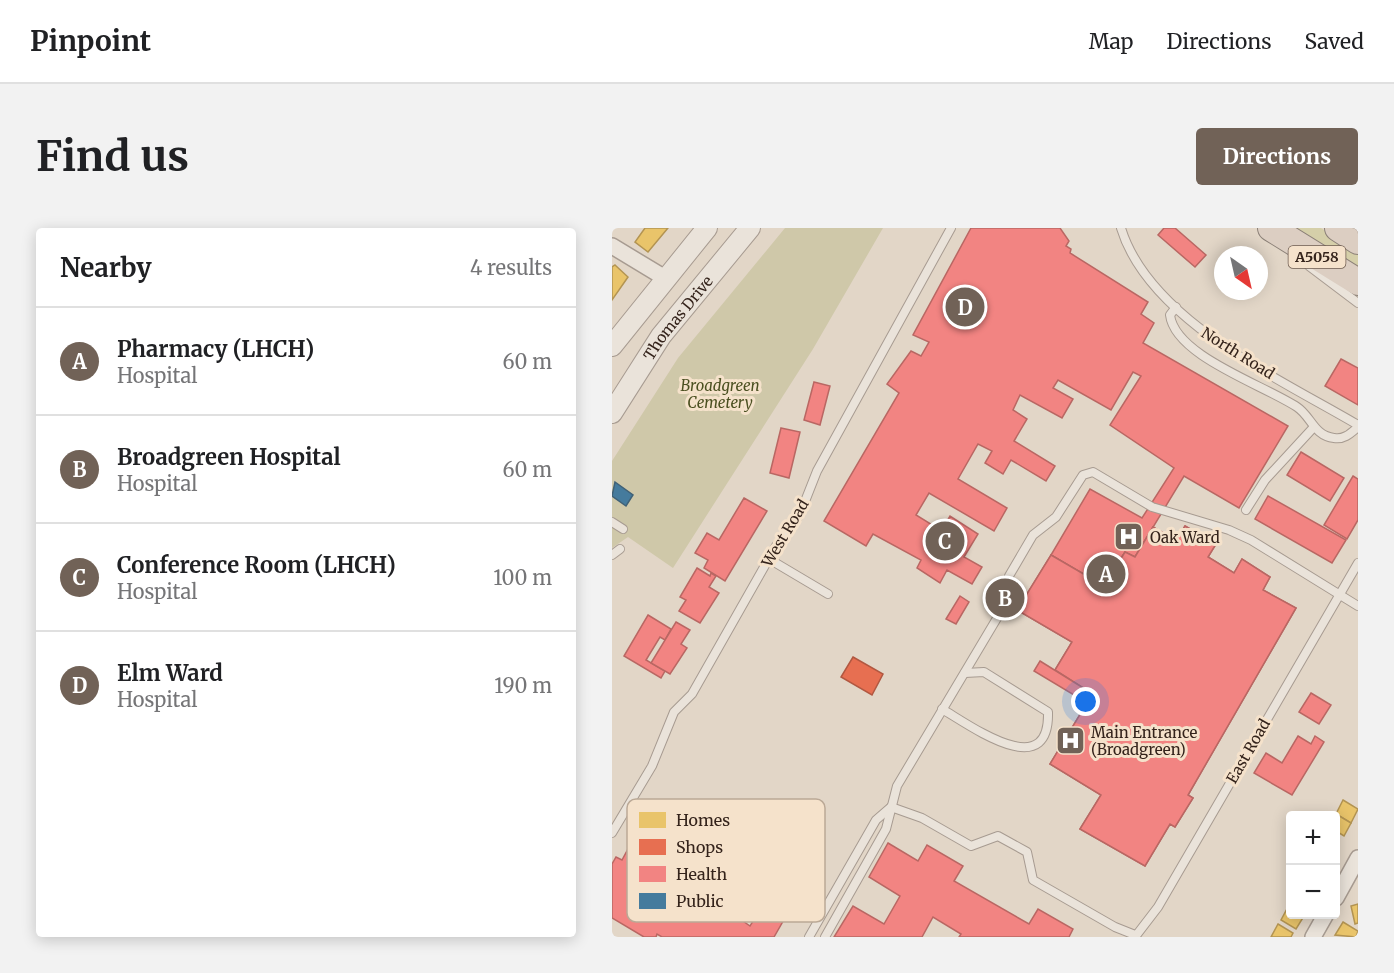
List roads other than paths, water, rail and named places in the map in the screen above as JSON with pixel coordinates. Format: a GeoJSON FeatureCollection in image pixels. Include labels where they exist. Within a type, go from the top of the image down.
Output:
{"type":"FeatureCollection","features":[{"type":"Feature","properties":{"kind":"highway","name":"A5058"},"geometry":{"type":"LineString","coordinates":[[1274,230],[1358,282]]}},
{"type":"Feature","properties":{"kind":"street"},"geometry":{"type":"LineString","coordinates":[[612,346],[707,228]]}},
{"type":"Feature","properties":{"kind":"street","name":"Thomas Drive"},"geometry":{"type":"LineString","coordinates":[[612,413],[661,336],[750,228]]}},
{"type":"Feature","properties":{"kind":"street"},"geometry":{"type":"LineString","coordinates":[[612,246],[665,278]]}},
{"type":"Feature","properties":{"kind":"street"},"geometry":{"type":"LineString","coordinates":[[1340,890],[1357,863]]}},
{"type":"Feature","properties":{"kind":"street"},"geometry":{"type":"LineString","coordinates":[[1313,937],[1324,919]]}},
{"type":"Feature","properties":{"kind":"lane","name":"West Road"},"geometry":{"type":"LineString","coordinates":[[632,799],[652,766],[674,712],[692,694],[769,559],[800,514],[817,471],[951,228]]}},
{"type":"Feature","properties":{"kind":"lane","name":"North Road"},"geometry":{"type":"LineString","coordinates":[[1121,228],[1128,251],[1143,272],[1200,332],[1358,426]]}},
{"type":"Feature","properties":{"kind":"lane"},"geometry":{"type":"LineString","coordinates":[[1274,230],[1298,255]]}},
{"type":"Feature","properties":{"kind":"lane"},"geometry":{"type":"LineString","coordinates":[[1305,263],[1358,303]]}},
{"type":"Feature","properties":{"kind":"lane"},"geometry":{"type":"LineString","coordinates":[[1176,307],[1170,315],[1171,323],[1190,347],[1299,408],[1313,428],[1335,439],[1347,436],[1358,426]]}},
{"type":"Feature","properties":{"kind":"lane"},"geometry":{"type":"LineString","coordinates":[[1246,510],[1265,480],[1313,428]]}},
{"type":"Feature","properties":{"kind":"lane"},"geometry":{"type":"LineString","coordinates":[[825,937],[886,829],[897,786],[1009,598],[1009,576],[1034,535],[1056,517],[1083,475],[1093,472],[1152,507],[1229,530],[1251,540],[1358,606]]}},
{"type":"Feature","properties":{"kind":"lane"},"geometry":{"type":"LineString","coordinates":[[612,522],[623,530]]}},
{"type":"Feature","properties":{"kind":"lane"},"geometry":{"type":"LineString","coordinates":[[612,555],[620,549]]}},
{"type":"Feature","properties":{"kind":"lane"},"geometry":{"type":"LineString","coordinates":[[769,559],[828,594]]}},
{"type":"Feature","properties":{"kind":"lane","name":"East Road"},"geometry":{"type":"LineString","coordinates":[[1135,936],[1158,907],[1358,563]]}},
{"type":"Feature","properties":{"kind":"lane"},"geometry":{"type":"LineString","coordinates":[[942,709],[1006,745],[1020,749],[1038,743],[1049,729],[1048,712],[984,672],[965,673]]}},
{"type":"Feature","properties":{"kind":"lane"},"geometry":{"type":"LineString","coordinates":[[891,807],[922,818],[971,846],[998,836],[1028,852],[1033,880],[1135,936]]}},
{"type":"Feature","properties":{"kind":"lane"},"geometry":{"type":"LineString","coordinates":[[825,909],[876,820],[891,807]]}},
{"type":"Feature","properties":{"kind":"lane","name":"West Road"},"geometry":{"type":"LineString","coordinates":[[612,833],[627,808]]}},
{"type":"Feature","properties":{"kind":"lane"},"geometry":{"type":"LineString","coordinates":[[809,937],[818,922]]}},
{"type":"Feature","properties":{"kind":"place","name":"Elm Ward"},"geometry":{"type":"Point","coordinates":[965,307]}},
{"type":"Feature","properties":{"kind":"place","name":"Oak Ward"},"geometry":{"type":"Point","coordinates":[1129,537]}},
{"type":"Feature","properties":{"kind":"place","name":"Conference Room (LHCH)"},"geometry":{"type":"Point","coordinates":[945,541]}},
{"type":"Feature","properties":{"kind":"place","name":"Pharmacy (LHCH)"},"geometry":{"type":"Point","coordinates":[1106,574]}},
{"type":"Feature","properties":{"kind":"place","name":"Broadgreen Hospital"},"geometry":{"type":"Point","coordinates":[1005,598]}},
{"type":"Feature","properties":{"kind":"place","name":"Main Entrance (Broadgreen)"},"geometry":{"type":"Point","coordinates":[1070,741]}},
{"type":"Feature","properties":{"kind":"park label","name":"Broadgreen Cemetery"},"geometry":{"type":"Point","coordinates":[720,394]}}]}
